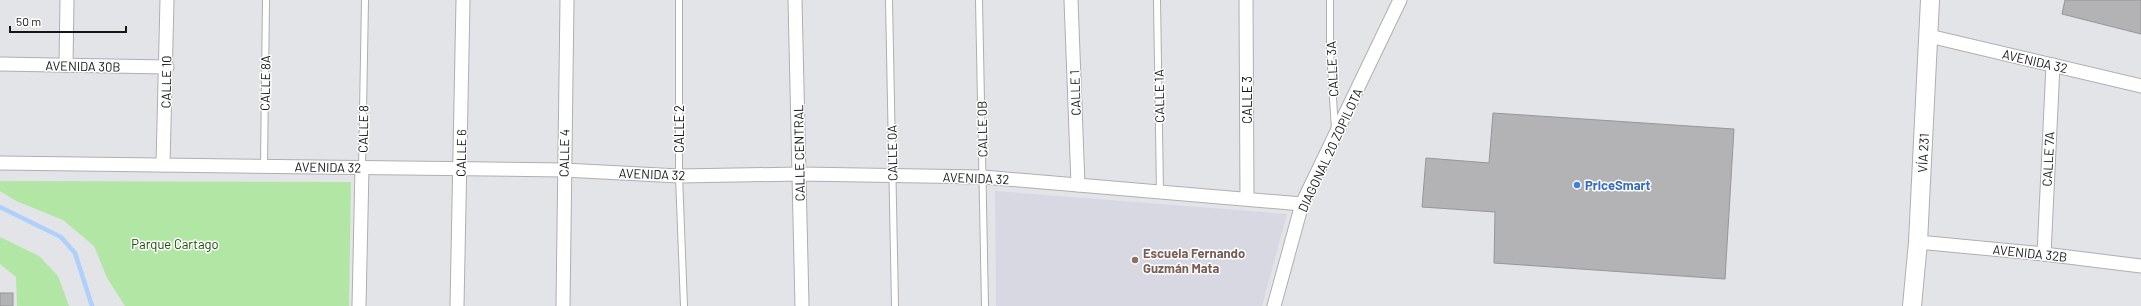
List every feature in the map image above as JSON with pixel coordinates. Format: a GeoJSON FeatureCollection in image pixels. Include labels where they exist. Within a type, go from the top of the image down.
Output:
{"type":"FeatureCollection","features":[{"type":"Feature","properties":{"kind":"main road","name":"VÍA 231"},"geometry":{"type":"LineString","coordinates":[[1912,306],[1918,242],[1930,0]]}},
{"type":"Feature","properties":{"kind":"street"},"geometry":{"type":"LineString","coordinates":[[66,65],[67,0]]}},
{"type":"Feature","properties":{"kind":"street","name":"CALLE 10"},"geometry":{"type":"LineString","coordinates":[[163,165],[167,67],[167,0]]}},
{"type":"Feature","properties":{"kind":"street","name":"CALLE 6"},"geometry":{"type":"LineString","coordinates":[[457,306],[461,169],[463,0]]}},
{"type":"Feature","properties":{"kind":"street","name":"CALLE 4"},"geometry":{"type":"LineString","coordinates":[[563,306],[567,0]]}},
{"type":"Feature","properties":{"kind":"street","name":"CALLE CENTRAL"},"geometry":{"type":"LineString","coordinates":[[796,0],[802,306]]}},
{"type":"Feature","properties":{"kind":"street","name":"CALLE 1"},"geometry":{"type":"LineString","coordinates":[[1071,0],[1078,185]]}},
{"type":"Feature","properties":{"kind":"street","name":"CALLE 3"},"geometry":{"type":"LineString","coordinates":[[1246,0],[1247,199]]}},
{"type":"Feature","properties":{"kind":"street","name":"DIAGONAL 20 ZOPILOTA"},"geometry":{"type":"LineString","coordinates":[[1274,306],[1302,204],[1400,0]]}},
{"type":"Feature","properties":{"kind":"street","name":"AVENIDA 32"},"geometry":{"type":"LineString","coordinates":[[1928,36],[2141,86]]}},
{"type":"Feature","properties":{"kind":"street","name":"AVENIDA 30B"},"geometry":{"type":"LineString","coordinates":[[0,64],[167,67]]}},
{"type":"Feature","properties":{"kind":"street","name":"CALLE 7A"},"geometry":{"type":"LineString","coordinates":[[2044,254],[2053,65]]}},
{"type":"Feature","properties":{"kind":"street","name":"AVENIDA 32"},"geometry":{"type":"LineString","coordinates":[[0,163],[564,170],[679,176],[800,174],[983,177],[1302,204]]}},
{"type":"Feature","properties":{"kind":"street","name":"CALLE 8"},"geometry":{"type":"LineString","coordinates":[[359,306],[362,168]]}},
{"type":"Feature","properties":{"kind":"street","name":"AVENIDA 32B"},"geometry":{"type":"LineString","coordinates":[[1918,242],[2044,254],[2141,266]]}},
{"type":"Feature","properties":{"kind":"lane","name":"CALLE 8A"},"geometry":{"type":"LineString","coordinates":[[264,166],[266,0]]}},
{"type":"Feature","properties":{"kind":"lane","name":"CALLE 8"},"geometry":{"type":"LineString","coordinates":[[362,168],[365,0]]}},
{"type":"Feature","properties":{"kind":"lane","name":"CALLE 2"},"geometry":{"type":"LineString","coordinates":[[679,0],[679,176],[684,306]]}},
{"type":"Feature","properties":{"kind":"lane","name":"CALLE 0A"},"geometry":{"type":"LineString","coordinates":[[889,0],[895,306]]}},
{"type":"Feature","properties":{"kind":"lane","name":"CALLE 0B"},"geometry":{"type":"LineString","coordinates":[[979,0],[985,306]]}},
{"type":"Feature","properties":{"kind":"lane","name":"CALLE 1A"},"geometry":{"type":"LineString","coordinates":[[1157,0],[1160,192]]}},
{"type":"Feature","properties":{"kind":"lane","name":"CALLE 3A"},"geometry":{"type":"LineString","coordinates":[[1330,0],[1330,50],[1335,138]]}},
{"type":"Feature","properties":{"kind":"shaded area","name":"Escuela Fernando Guzmán Mata"},"geometry":{"type":"Polygon","coordinates":[[[995,191],[1287,214],[1262,306],[996,306],[995,191]]]}},
{"type":"Feature","properties":{"kind":"green space","name":"Parque Cartago"},"geometry":{"type":"Polygon","coordinates":[[[0,181],[351,182],[349,306],[125,306],[107,278],[94,246],[63,220],[16,201],[0,191],[0,181]]]}},
{"type":"Feature","properties":{"kind":"green space"},"geometry":{"type":"Polygon","coordinates":[[[0,237],[39,256],[58,276],[69,306],[17,306],[16,277],[0,264],[0,237]]]}},
{"type":"Feature","properties":{"kind":"building"},"geometry":{"type":"Polygon","coordinates":[[[2065,0],[2141,0],[2141,34],[2062,14],[2065,0]]]}},
{"type":"Feature","properties":{"kind":"building","name":"PriceSmart"},"geometry":{"type":"Polygon","coordinates":[[[1493,113],[1734,129],[1725,279],[1494,263],[1495,212],[1422,207],[1426,158],[1489,163],[1493,113]]]}},
{"type":"Feature","properties":{"kind":"building"},"geometry":{"type":"Polygon","coordinates":[[[0,293],[13,293],[13,306],[0,306],[0,293]]]}},
{"type":"Feature","properties":{"kind":"waterway"},"geometry":{"type":"LineString","coordinates":[[0,207],[61,237],[75,253],[92,306]]}},
{"type":"Feature","properties":{"kind":"place","name":"PriceSmart"},"geometry":{"type":"Point","coordinates":[1577,185]}},
{"type":"Feature","properties":{"kind":"place","name":"Escuela Fernando Guzmán Mata"},"geometry":{"type":"Point","coordinates":[1135,260]}}]}
